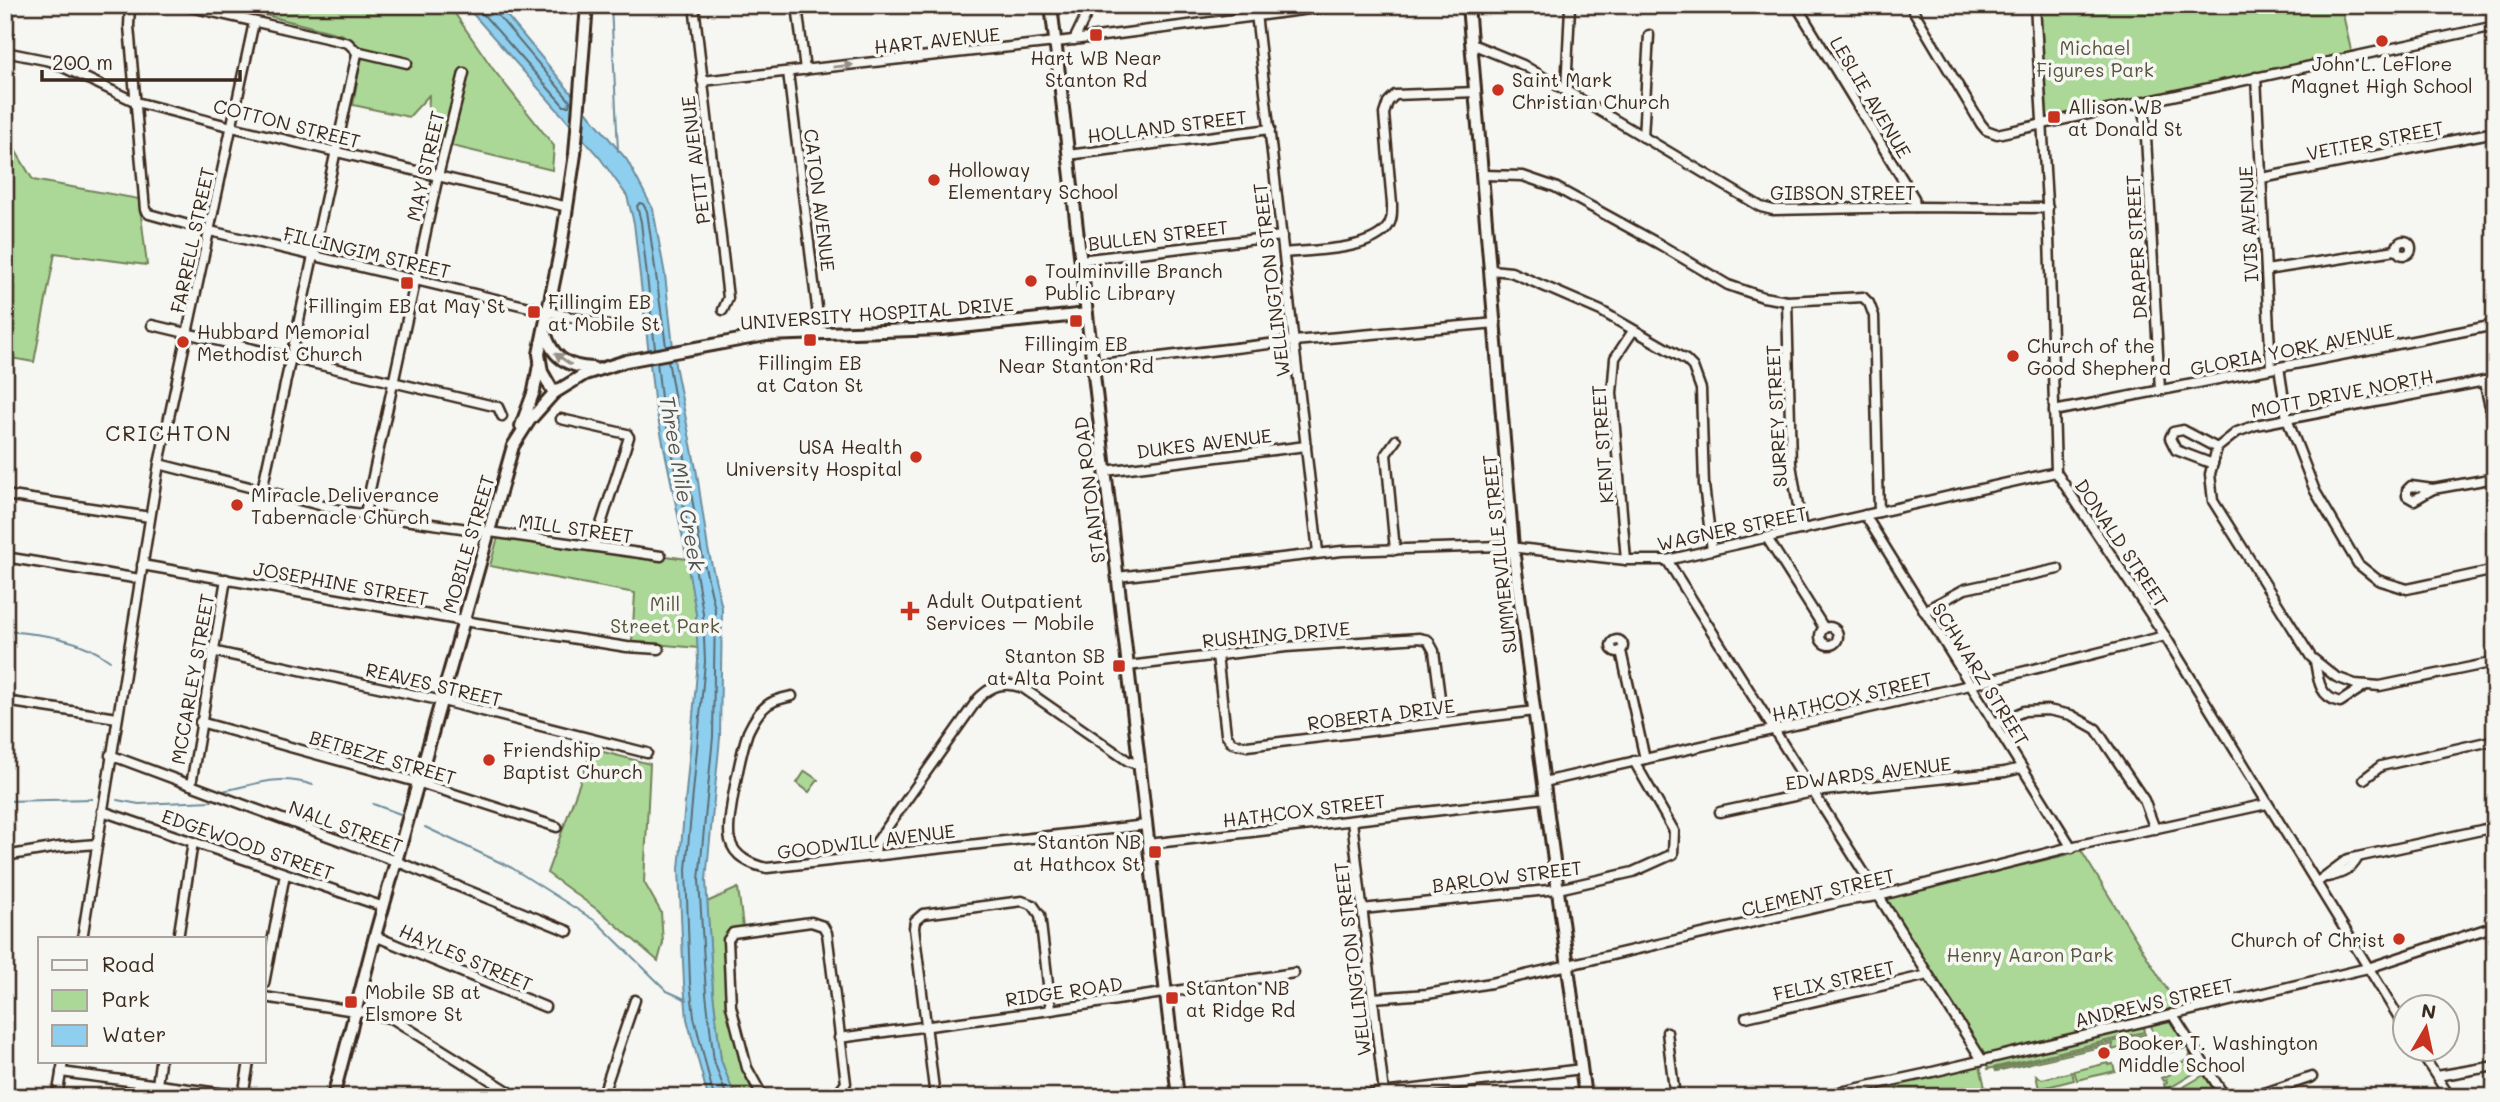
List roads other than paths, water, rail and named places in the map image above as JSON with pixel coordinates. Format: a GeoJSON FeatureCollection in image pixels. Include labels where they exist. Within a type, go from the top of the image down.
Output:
{"type":"FeatureCollection","features":[{"type":"Feature","properties":{"kind":"street"},"geometry":{"type":"LineString","coordinates":[[130,5],[129,26],[136,102]]}},
{"type":"Feature","properties":{"kind":"street"},"geometry":{"type":"LineString","coordinates":[[182,5],[348,43],[356,51],[407,63]]}},
{"type":"Feature","properties":{"kind":"street"},"geometry":{"type":"LineString","coordinates":[[519,433],[534,391],[568,207],[587,5]]}},
{"type":"Feature","properties":{"kind":"street","name":"PETIT AVENUE"},"geometry":{"type":"LineString","coordinates":[[694,5],[728,298],[723,310]]}},
{"type":"Feature","properties":{"kind":"street"},"geometry":{"type":"LineString","coordinates":[[797,5],[805,70]]}},
{"type":"Feature","properties":{"kind":"street","name":"STANTON ROAD"},"geometry":{"type":"LineString","coordinates":[[1051,5],[1178,1097]]}},
{"type":"Feature","properties":{"kind":"street"},"geometry":{"type":"LineString","coordinates":[[1074,40],[1091,5]]}},
{"type":"Feature","properties":{"kind":"street","name":"WELLINGTON STREET"},"geometry":{"type":"LineString","coordinates":[[1255,5],[1318,552]]}},
{"type":"Feature","properties":{"kind":"street","name":"HART AVENUE"},"geometry":{"type":"LineString","coordinates":[[702,81],[1074,40],[1342,5]]}},
{"type":"Feature","properties":{"kind":"street","name":"SUMMERVILLE STREET"},"geometry":{"type":"LineString","coordinates":[[1468,5],[1513,548],[1585,1097]]}},
{"type":"Feature","properties":{"kind":"street","name":"LESLIE AVENUE"},"geometry":{"type":"LineString","coordinates":[[1796,5],[1914,198],[1915,207]]}},
{"type":"Feature","properties":{"kind":"street"},"geometry":{"type":"LineString","coordinates":[[1910,5],[1981,124],[1986,130],[1997,134],[2495,26]]}},
{"type":"Feature","properties":{"kind":"street","name":"DONALD STREET"},"geometry":{"type":"LineString","coordinates":[[2035,5],[2048,208],[2056,472],[2165,636],[2392,1007]]}},
{"type":"Feature","properties":{"kind":"street"},"geometry":{"type":"LineString","coordinates":[[1566,91],[1570,7]]}},
{"type":"Feature","properties":{"kind":"street","name":"FARRELL STREET"},"geometry":{"type":"LineString","coordinates":[[82,937],[159,464],[254,22]]}},
{"type":"Feature","properties":{"kind":"street"},"geometry":{"type":"LineString","coordinates":[[1643,137],[1649,35]]}},
{"type":"Feature","properties":{"kind":"street","name":"GIBSON STREET"},"geometry":{"type":"LineString","coordinates":[[1472,44],[1523,65],[1761,207],[1773,210],[2048,208]]}},
{"type":"Feature","properties":{"kind":"street"},"geometry":{"type":"LineString","coordinates":[[262,490],[337,152],[356,51]]}},
{"type":"Feature","properties":{"kind":"street","name":"COTTON STREET"},"geometry":{"type":"LineString","coordinates":[[5,52],[50,61],[136,102],[568,207]]}},
{"type":"Feature","properties":{"kind":"street","name":"CATON AVENUE"},"geometry":{"type":"LineString","coordinates":[[788,72],[820,332]]}},
{"type":"Feature","properties":{"kind":"street","name":"MAY STREET"},"geometry":{"type":"LineString","coordinates":[[365,513],[438,176],[464,73]]}},
{"type":"Feature","properties":{"kind":"street","name":"IVIS AVENUE"},"geometry":{"type":"LineString","coordinates":[[2256,77],[2266,270],[2275,368],[2287,419],[2315,491],[2358,564],[2378,580],[2407,589],[2495,570]]}},
{"type":"Feature","properties":{"kind":"street"},"geometry":{"type":"LineString","coordinates":[[1284,253],[1330,249],[1366,241],[1386,229],[1392,218],[1392,211],[1384,114],[1388,102],[1395,95],[1476,92]]}},
{"type":"Feature","properties":{"kind":"street","name":"DRAPER STREET"},"geometry":{"type":"LineString","coordinates":[[2144,101],[2160,390]]}},
{"type":"Feature","properties":{"kind":"street","name":"FILLINGIM STREET"},"geometry":{"type":"LineString","coordinates":[[136,102],[145,209],[149,214],[613,327]]}},
{"type":"Feature","properties":{"kind":"street","name":"HOLLAND STREET"},"geometry":{"type":"LineString","coordinates":[[1068,155],[1270,129]]}},
{"type":"Feature","properties":{"kind":"street","name":"VETTER STREET"},"geometry":{"type":"LineString","coordinates":[[2262,178],[2495,132]]}},
{"type":"Feature","properties":{"kind":"street"},"geometry":{"type":"LineString","coordinates":[[1483,175],[1523,176],[1555,187],[1728,285],[1763,297],[1787,301],[1863,297],[1869,303],[1874,316],[1879,512]]}},
{"type":"Feature","properties":{"kind":"street","name":"BULLEN STREET"},"geometry":{"type":"LineString","coordinates":[[1080,260],[1282,236]]}},
{"type":"Feature","properties":{"kind":"street"},"geometry":{"type":"LineString","coordinates":[[2266,270],[2396,250]]}},
{"type":"Feature","properties":{"kind":"street"},"geometry":{"type":"LineString","coordinates":[[1491,270],[1511,272],[1601,311],[1686,360],[1693,367],[1701,389],[1704,485],[1712,550]]}},
{"type":"Feature","properties":{"kind":"street","name":"SURREY STREET"},"geometry":{"type":"LineString","coordinates":[[1787,301],[1791,464],[1802,530]]}},
{"type":"Feature","properties":{"kind":"street","name":"UNIVERSITY HOSPITAL DRIVE"},"geometry":{"type":"LineString","coordinates":[[554,393],[599,368],[766,335],[942,329],[1087,314]]}},
{"type":"Feature","properties":{"kind":"street"},"geometry":{"type":"LineString","coordinates":[[1092,365],[1294,341],[1496,323]]}},
{"type":"Feature","properties":{"kind":"street"},"geometry":{"type":"LineString","coordinates":[[152,325],[498,407],[502,416]]}},
{"type":"Feature","properties":{"kind":"street"},"geometry":{"type":"LineString","coordinates":[[544,326],[553,352],[561,360],[579,368],[599,368]]}},
{"type":"Feature","properties":{"kind":"street","name":"GLORIA YORK AVENUE"},"geometry":{"type":"LineString","coordinates":[[2054,411],[2495,326]]}},
{"type":"Feature","properties":{"kind":"street","name":"KENT STREET"},"geometry":{"type":"LineString","coordinates":[[1626,560],[1612,393],[1615,358],[1633,331]]}},
{"type":"Feature","properties":{"kind":"street"},"geometry":{"type":"LineString","coordinates":[[539,362],[546,382],[554,393]]}},
{"type":"Feature","properties":{"kind":"street","name":"MOTT DRIVE NORTH"},"geometry":{"type":"LineString","coordinates":[[2217,448],[2237,432],[2256,425],[2495,379]]}},
{"type":"Feature","properties":{"kind":"street"},"geometry":{"type":"LineString","coordinates":[[2484,381],[2495,428]]}},
{"type":"Feature","properties":{"kind":"street","name":"MOBILE STREET"},"geometry":{"type":"LineString","coordinates":[[333,1097],[513,446],[519,433],[554,393]]}},
{"type":"Feature","properties":{"kind":"street"},"geometry":{"type":"LineString","coordinates":[[561,419],[627,434],[629,437],[594,546]]}},
{"type":"Feature","properties":{"kind":"street"},"geometry":{"type":"LineString","coordinates":[[2213,464],[2176,450],[2170,438],[2173,432],[2183,430],[2217,448],[2213,464],[2210,474],[2213,501],[2292,630],[2315,661],[2336,677],[2355,684],[2380,686],[2495,662]]}},
{"type":"Feature","properties":{"kind":"street"},"geometry":{"type":"LineString","coordinates":[[1395,550],[1386,454],[1396,440]]}},
{"type":"Feature","properties":{"kind":"street","name":"DUKES AVENUE"},"geometry":{"type":"LineString","coordinates":[[1105,471],[1306,446]]}},
{"type":"Feature","properties":{"kind":"street","name":"MILL STREET"},"geometry":{"type":"LineString","coordinates":[[159,464],[347,512],[661,556]]}},
{"type":"Feature","properties":{"kind":"street","name":"WAGNER STREET"},"geometry":{"type":"LineString","coordinates":[[1117,577],[1318,552],[1500,547],[1626,560],[1667,560],[2056,472]]}},
{"type":"Feature","properties":{"kind":"street"},"geometry":{"type":"LineString","coordinates":[[2433,489],[2495,478]]}},
{"type":"Feature","properties":{"kind":"street"},"geometry":{"type":"LineString","coordinates":[[5,495],[150,517]]}},
{"type":"Feature","properties":{"kind":"street","name":"SCHWARZ STREET"},"geometry":{"type":"LineString","coordinates":[[1865,515],[2072,848]]}},
{"type":"Feature","properties":{"kind":"street"},"geometry":{"type":"LineString","coordinates":[[1767,538],[1824,628]]}},
{"type":"Feature","properties":{"kind":"street"},"geometry":{"type":"LineString","coordinates":[[5,557],[140,579]]}},
{"type":"Feature","properties":{"kind":"street"},"geometry":{"type":"LineString","coordinates":[[1667,560],[1982,1060]]}},
{"type":"Feature","properties":{"kind":"street","name":"JOSEPHINE STREET"},"geometry":{"type":"LineString","coordinates":[[142,565],[627,648],[659,649]]}},
{"type":"Feature","properties":{"kind":"street"},"geometry":{"type":"LineString","coordinates":[[1924,611],[1965,589],[2058,569]]}},
{"type":"Feature","properties":{"kind":"street","name":"MCCARLEY STREET"},"geometry":{"type":"LineString","coordinates":[[191,785],[226,579]]}},
{"type":"Feature","properties":{"kind":"street","name":"HATHCOX STREET"},"geometry":{"type":"LineString","coordinates":[[1544,782],[1970,685],[2165,636]]}},
{"type":"Feature","properties":{"kind":"street","name":"RUSHING DRIVE"},"geometry":{"type":"LineString","coordinates":[[1128,666],[1312,645],[1419,638],[1428,640],[1434,651],[1443,721]]}},
{"type":"Feature","properties":{"kind":"street","name":"REAVES STREET"},"geometry":{"type":"LineString","coordinates":[[212,651],[443,701],[647,753]]}},
{"type":"Feature","properties":{"kind":"street"},"geometry":{"type":"LineString","coordinates":[[1620,651],[1645,759]]}},
{"type":"Feature","properties":{"kind":"street","name":"ROBERTA DRIVE"},"geometry":{"type":"LineString","coordinates":[[1217,655],[1226,734],[1233,743],[1247,746],[1535,711]]}},
{"type":"Feature","properties":{"kind":"street"},"geometry":{"type":"LineString","coordinates":[[2315,661],[2322,690],[2332,700],[2340,702],[2366,685]]}},
{"type":"Feature","properties":{"kind":"street"},"geometry":{"type":"LineString","coordinates":[[875,855],[876,843],[978,699],[997,685],[1023,688],[1128,761],[1139,765]]}},
{"type":"Feature","properties":{"kind":"street","name":"GOODWILL AVENUE"},"geometry":{"type":"LineString","coordinates":[[792,696],[771,702],[761,710],[747,734],[730,817],[729,835],[732,845],[748,862],[767,868],[1146,825]]}},
{"type":"Feature","properties":{"kind":"street"},"geometry":{"type":"LineString","coordinates":[[5,727],[8,701],[117,718]]}},
{"type":"Feature","properties":{"kind":"street"},"geometry":{"type":"LineString","coordinates":[[1994,724],[2024,711],[2048,710],[2071,715],[2096,729],[2144,800],[2155,829]]}},
{"type":"Feature","properties":{"kind":"street","name":"BETBEZE STREET"},"geometry":{"type":"LineString","coordinates":[[201,722],[420,783],[557,827]]}},
{"type":"Feature","properties":{"kind":"street"},"geometry":{"type":"LineString","coordinates":[[2364,779],[2381,766],[2495,740]]}},
{"type":"Feature","properties":{"kind":"street","name":"NALL STREET"},"geometry":{"type":"LineString","coordinates":[[110,755],[398,862],[568,931]]}},
{"type":"Feature","properties":{"kind":"street","name":"BARLOW STREET"},"geometry":{"type":"LineString","coordinates":[[1362,909],[1558,889],[1633,872],[1673,854],[1674,831],[1634,761]]}},
{"type":"Feature","properties":{"kind":"street","name":"EDWARDS AVENUE"},"geometry":{"type":"LineString","coordinates":[[1720,812],[1813,792],[2005,772],[2021,768]]}},
{"type":"Feature","properties":{"kind":"street","name":"HATHCOX STREET"},"geometry":{"type":"LineString","coordinates":[[1148,844],[1546,798]]}},
{"type":"Feature","properties":{"kind":"street","name":"CLEMENT STREET"},"geometry":{"type":"LineString","coordinates":[[1373,998],[1427,994],[1491,983],[1849,900],[1878,896],[2267,804]]}},
{"type":"Feature","properties":{"kind":"street","name":"EDGEWOOD STREET"},"geometry":{"type":"LineString","coordinates":[[102,811],[384,907]]}},
{"type":"Feature","properties":{"kind":"street","name":"WELLINGTON STREET"},"geometry":{"type":"LineString","coordinates":[[1352,821],[1384,1093]]}},
{"type":"Feature","properties":{"kind":"street"},"geometry":{"type":"LineString","coordinates":[[2316,883],[2348,859],[2495,827]]}},
{"type":"Feature","properties":{"kind":"street"},"geometry":{"type":"LineString","coordinates":[[178,937],[193,842]]}},
{"type":"Feature","properties":{"kind":"street"},"geometry":{"type":"LineString","coordinates":[[5,856],[97,844]]}},
{"type":"Feature","properties":{"kind":"street"},"geometry":{"type":"LineString","coordinates":[[266,974],[285,874]]}},
{"type":"Feature","properties":{"kind":"street"},"geometry":{"type":"LineString","coordinates":[[934,1097],[914,928],[919,917],[928,912],[1022,901],[1033,905],[1040,915],[1051,1010]]}},
{"type":"Feature","properties":{"kind":"street"},"geometry":{"type":"LineString","coordinates":[[763,1097],[747,1068],[731,1006],[728,940],[733,933],[811,922],[823,926],[827,933],[846,1083],[835,1095]]}},
{"type":"Feature","properties":{"kind":"street","name":"ANDREWS STREET"},"geometry":{"type":"LineString","coordinates":[[1817,1097],[2368,968],[2495,926]]}},
{"type":"Feature","properties":{"kind":"street","name":"HAYLES STREET"},"geometry":{"type":"LineString","coordinates":[[376,936],[545,1007]]}},
{"type":"Feature","properties":{"kind":"street","name":"RIDGE ROAD"},"geometry":{"type":"LineString","coordinates":[[839,1038],[1051,1010],[1294,973]]}},
{"type":"Feature","properties":{"kind":"street","name":"FELIX STREET"},"geometry":{"type":"LineString","coordinates":[[1746,1017],[1928,975]]}},
{"type":"Feature","properties":{"kind":"street"},"geometry":{"type":"LineString","coordinates":[[266,997],[393,1019],[508,1091],[512,1097]]}},
{"type":"Feature","properties":{"kind":"street"},"geometry":{"type":"LineString","coordinates":[[602,1097],[635,1000]]}},
{"type":"Feature","properties":{"kind":"street"},"geometry":{"type":"LineString","coordinates":[[2172,1014],[2225,1097]]}},
{"type":"Feature","properties":{"kind":"street"},"geometry":{"type":"LineString","coordinates":[[1667,1032],[1675,1097]]}},
{"type":"Feature","properties":{"kind":"street"},"geometry":{"type":"LineString","coordinates":[[57,1097],[63,1064]]}},
{"type":"Feature","properties":{"kind":"street"},"geometry":{"type":"LineString","coordinates":[[157,1085],[160,1064]]}},
{"type":"Feature","properties":{"kind":"street"},"geometry":{"type":"LineString","coordinates":[[243,1096],[249,1064]]}},
{"type":"Feature","properties":{"kind":"street"},"geometry":{"type":"LineString","coordinates":[[2429,1064],[2449,1097]]}},
{"type":"Feature","properties":{"kind":"street"},"geometry":{"type":"LineString","coordinates":[[2437,1076],[2495,1066]]}},
{"type":"Feature","properties":{"kind":"street"},"geometry":{"type":"LineString","coordinates":[[1349,1097],[1582,1069]]}},
{"type":"Feature","properties":{"kind":"street"},"geometry":{"type":"LineString","coordinates":[[61,1072],[249,1097]]}},
{"type":"Feature","properties":{"kind":"street"},"geometry":{"type":"LineString","coordinates":[[2253,1097],[2312,1077]]}},
{"type":"Feature","properties":{"kind":"street"},"geometry":{"type":"LineString","coordinates":[[1437,1086],[1438,1097]]}},
{"type":"Feature","properties":{"kind":"water","name":"Three Mile Creek"},"geometry":{"type":"Polygon","coordinates":[[[465,5],[498,5],[627,160],[653,209],[665,275],[675,365],[697,474],[708,549],[722,608],[720,738],[706,880],[713,993],[721,1060],[735,1097],[708,1097],[687,1019],[679,869],[698,661],[696,613],[654,399],[634,223],[627,196],[600,158],[465,5]]]}},
{"type":"Feature","properties":{"kind":"waterway"},"geometry":{"type":"LineString","coordinates":[[611,5],[618,151]]}},
{"type":"Feature","properties":{"kind":"waterway"},"geometry":{"type":"LineString","coordinates":[[5,631],[73,642],[110,661]]}},
{"type":"Feature","properties":{"kind":"waterway"},"geometry":{"type":"LineString","coordinates":[[223,791],[278,780],[313,785]]}},
{"type":"Feature","properties":{"kind":"waterway"},"geometry":{"type":"LineString","coordinates":[[5,801],[92,799]]}},
{"type":"Feature","properties":{"kind":"waterway"},"geometry":{"type":"LineString","coordinates":[[117,800],[139,804],[212,801]]}},
{"type":"Feature","properties":{"kind":"waterway"},"geometry":{"type":"LineString","coordinates":[[373,804],[403,815]]}},
{"type":"Feature","properties":{"kind":"waterway"},"geometry":{"type":"LineString","coordinates":[[425,827],[512,868],[597,922],[667,991],[687,1000]]}},
{"type":"Feature","properties":{"kind":"place","name":"Hart WB Near Stanton Rd"},"geometry":{"type":"Point","coordinates":[1096,35]}},
{"type":"Feature","properties":{"kind":"place","name":"John L. LeFlore Magnet High School"},"geometry":{"type":"Point","coordinates":[2382,41]}},
{"type":"Feature","properties":{"kind":"place","name":"Saint Mark Christian Church"},"geometry":{"type":"Point","coordinates":[1498,90]}},
{"type":"Feature","properties":{"kind":"place","name":"Allison WB at Donald St"},"geometry":{"type":"Point","coordinates":[2054,117]}},
{"type":"Feature","properties":{"kind":"place","name":"Holloway Elementary School"},"geometry":{"type":"Point","coordinates":[934,180]}},
{"type":"Feature","properties":{"kind":"place","name":"Toulminville Branch Public Library"},"geometry":{"type":"Point","coordinates":[1031,281]}},
{"type":"Feature","properties":{"kind":"place","name":"Fillingim EB at May St"},"geometry":{"type":"Point","coordinates":[407,283]}},
{"type":"Feature","properties":{"kind":"place","name":"Fillingim EB at Mobile St"},"geometry":{"type":"Point","coordinates":[534,312]}},
{"type":"Feature","properties":{"kind":"place","name":"Fillingim EB Near Stanton Rd"},"geometry":{"type":"Point","coordinates":[1076,321]}},
{"type":"Feature","properties":{"kind":"place","name":"Fillingim EB at Caton St"},"geometry":{"type":"Point","coordinates":[810,340]}},
{"type":"Feature","properties":{"kind":"place","name":"Hubbard Memorial Methodist Church"},"geometry":{"type":"Point","coordinates":[183,342]}},
{"type":"Feature","properties":{"kind":"place","name":"Church of the Good Shepherd"},"geometry":{"type":"Point","coordinates":[2013,356]}},
{"type":"Feature","properties":{"kind":"place","name":"USA Health University Hospital"},"geometry":{"type":"Point","coordinates":[916,457]}},
{"type":"Feature","properties":{"kind":"place","name":"Miracle Deliverance Tabernacle Church"},"geometry":{"type":"Point","coordinates":[237,505]}},
{"type":"Feature","properties":{"kind":"place","name":"Adult Outpatient Services – Mobile"},"geometry":{"type":"Point","coordinates":[910,611]}},
{"type":"Feature","properties":{"kind":"place","name":"Stanton SB at Alta Point"},"geometry":{"type":"Point","coordinates":[1119,666]}},
{"type":"Feature","properties":{"kind":"place","name":"Friendship Baptist Church"},"geometry":{"type":"Point","coordinates":[489,760]}},
{"type":"Feature","properties":{"kind":"place","name":"Stanton NB at Hathcox St"},"geometry":{"type":"Point","coordinates":[1155,852]}},
{"type":"Feature","properties":{"kind":"place","name":"Church of Christ"},"geometry":{"type":"Point","coordinates":[2399,939]}},
{"type":"Feature","properties":{"kind":"place","name":"Stanton NB at Ridge Rd"},"geometry":{"type":"Point","coordinates":[1172,998]}},
{"type":"Feature","properties":{"kind":"place","name":"Mobile SB at Elsmore St"},"geometry":{"type":"Point","coordinates":[351,1002]}},
{"type":"Feature","properties":{"kind":"place","name":"Booker T. Washington Middle School"},"geometry":{"type":"Point","coordinates":[2104,1053]}},
{"type":"Feature","properties":{"kind":"district","name":"CRICHTON"},"geometry":{"type":"Point","coordinates":[169,432]}},
{"type":"Feature","properties":{"kind":"park label","name":"Michael Figures Park"},"geometry":{"type":"Point","coordinates":[2095,58]}},
{"type":"Feature","properties":{"kind":"park label","name":"Mill Street Park"},"geometry":{"type":"Point","coordinates":[665,614]}},
{"type":"Feature","properties":{"kind":"park label","name":"Henry Aaron Park"},"geometry":{"type":"Point","coordinates":[2030,954]}}]}
